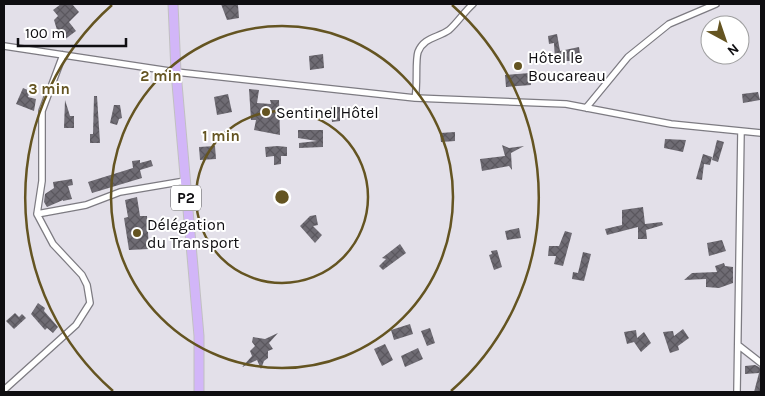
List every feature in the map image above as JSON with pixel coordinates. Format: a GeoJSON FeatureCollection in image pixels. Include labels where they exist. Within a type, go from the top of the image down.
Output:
{"type":"FeatureCollection","features":[{"type":"Feature","properties":{"kind":"main road","name":"P2"},"geometry":{"type":"LineString","coordinates":[[172,4],[176,72],[199,336],[200,392]]}},
{"type":"Feature","properties":{"kind":"street"},"geometry":{"type":"LineString","coordinates":[[415,98],[418,85],[417,54],[428,38],[449,30],[473,4]]}},
{"type":"Feature","properties":{"kind":"street"},"geometry":{"type":"LineString","coordinates":[[586,108],[628,57],[668,24],[716,4]]}},
{"type":"Feature","properties":{"kind":"street"},"geometry":{"type":"LineString","coordinates":[[4,46],[176,72],[415,98],[566,104],[671,124],[761,133]]}},
{"type":"Feature","properties":{"kind":"street"},"geometry":{"type":"LineString","coordinates":[[4,390],[76,326],[90,303],[87,285],[82,275],[53,244],[37,214],[42,181],[42,112],[63,55]]}},
{"type":"Feature","properties":{"kind":"street"},"geometry":{"type":"LineString","coordinates":[[736,392],[741,131]]}},
{"type":"Feature","properties":{"kind":"street"},"geometry":{"type":"LineString","coordinates":[[37,214],[86,204],[120,192],[185,181]]}},
{"type":"Feature","properties":{"kind":"street"},"geometry":{"type":"LineString","coordinates":[[738,345],[761,363]]}},
{"type":"Feature","properties":{"kind":"building"},"geometry":{"type":"Polygon","coordinates":[[[61,4],[72,4],[79,12],[69,22],[76,31],[64,40],[57,30],[54,20],[58,16],[53,10],[61,4]]]}},
{"type":"Feature","properties":{"kind":"building"},"geometry":{"type":"Polygon","coordinates":[[[221,4],[238,5],[239,18],[227,20],[221,4]]]}},
{"type":"Feature","properties":{"kind":"building"},"geometry":{"type":"Polygon","coordinates":[[[557,34],[560,51],[579,47],[581,61],[555,61],[554,43],[549,44],[548,36],[557,34]]]}},
{"type":"Feature","properties":{"kind":"building"},"geometry":{"type":"Polygon","coordinates":[[[323,54],[324,68],[310,70],[309,56],[323,54]]]}},
{"type":"Feature","properties":{"kind":"building"},"geometry":{"type":"Polygon","coordinates":[[[530,73],[531,85],[506,87],[505,75],[530,73]]]}},
{"type":"Feature","properties":{"kind":"building"},"geometry":{"type":"Polygon","coordinates":[[[23,88],[30,91],[28,97],[36,99],[34,111],[16,104],[23,88]]]}},
{"type":"Feature","properties":{"kind":"building"},"geometry":{"type":"Polygon","coordinates":[[[249,89],[259,90],[257,103],[271,104],[270,100],[279,100],[280,135],[254,130],[256,120],[251,120],[249,89]]]}},
{"type":"Feature","properties":{"kind":"building"},"geometry":{"type":"Polygon","coordinates":[[[758,92],[760,100],[743,103],[742,94],[758,92]]]}},
{"type":"Feature","properties":{"kind":"building"},"geometry":{"type":"Polygon","coordinates":[[[228,94],[232,112],[217,115],[214,97],[228,94]]]}},
{"type":"Feature","properties":{"kind":"building"},"geometry":{"type":"Polygon","coordinates":[[[94,96],[97,96],[100,143],[90,143],[90,134],[93,134],[94,96]]]}},
{"type":"Feature","properties":{"kind":"building"},"geometry":{"type":"Polygon","coordinates":[[[65,100],[70,116],[74,116],[74,128],[64,128],[65,100]]]}},
{"type":"Feature","properties":{"kind":"building"},"geometry":{"type":"Polygon","coordinates":[[[114,105],[120,105],[122,118],[119,119],[117,125],[110,123],[114,105]]]}},
{"type":"Feature","properties":{"kind":"building"},"geometry":{"type":"Polygon","coordinates":[[[331,107],[340,107],[340,121],[332,122],[331,107]]]}},
{"type":"Feature","properties":{"kind":"building"},"geometry":{"type":"Polygon","coordinates":[[[298,130],[323,130],[323,147],[299,148],[299,143],[317,141],[298,138],[298,130]]]}},
{"type":"Feature","properties":{"kind":"building"},"geometry":{"type":"Polygon","coordinates":[[[455,132],[455,141],[441,142],[440,133],[455,132]]]}},
{"type":"Feature","properties":{"kind":"building"},"geometry":{"type":"Polygon","coordinates":[[[665,139],[686,140],[683,152],[664,148],[665,139]]]}},
{"type":"Feature","properties":{"kind":"building"},"geometry":{"type":"Polygon","coordinates":[[[717,140],[724,142],[718,162],[712,160],[717,140]]]}},
{"type":"Feature","properties":{"kind":"building"},"geometry":{"type":"Polygon","coordinates":[[[502,145],[509,148],[524,146],[511,153],[512,170],[509,166],[482,171],[480,159],[505,156],[502,145]]]}},
{"type":"Feature","properties":{"kind":"building"},"geometry":{"type":"Polygon","coordinates":[[[215,146],[216,159],[200,160],[199,147],[215,146]]]}},
{"type":"Feature","properties":{"kind":"building"},"geometry":{"type":"Polygon","coordinates":[[[265,147],[287,147],[287,156],[281,156],[281,164],[274,165],[274,156],[266,157],[265,147]]]}},
{"type":"Feature","properties":{"kind":"building"},"geometry":{"type":"Polygon","coordinates":[[[703,154],[712,157],[710,165],[704,164],[702,180],[696,179],[703,154]]]}},
{"type":"Feature","properties":{"kind":"building"},"geometry":{"type":"Polygon","coordinates":[[[140,160],[140,163],[151,160],[153,166],[140,170],[142,178],[92,193],[88,182],[133,168],[132,161],[140,160]]]}},
{"type":"Feature","properties":{"kind":"building"},"geometry":{"type":"Polygon","coordinates":[[[72,179],[73,185],[68,186],[72,199],[63,200],[47,207],[44,202],[45,194],[54,188],[53,182],[72,179]]]}},
{"type":"Feature","properties":{"kind":"building","name":"Délégation du Transport"},"geometry":{"type":"Polygon","coordinates":[[[137,197],[140,216],[147,216],[149,249],[129,250],[124,218],[128,217],[125,200],[137,197]]]}},
{"type":"Feature","properties":{"kind":"building"},"geometry":{"type":"Polygon","coordinates":[[[643,207],[645,224],[662,222],[663,225],[646,230],[647,239],[638,239],[638,227],[607,235],[605,229],[622,225],[622,210],[643,207]]]}},
{"type":"Feature","properties":{"kind":"building"},"geometry":{"type":"Polygon","coordinates":[[[316,215],[318,225],[313,226],[322,235],[315,243],[300,226],[310,216],[316,215]]]}},
{"type":"Feature","properties":{"kind":"building"},"geometry":{"type":"Polygon","coordinates":[[[519,228],[521,238],[507,240],[505,231],[519,228]]]}},
{"type":"Feature","properties":{"kind":"building"},"geometry":{"type":"Polygon","coordinates":[[[565,231],[572,233],[563,266],[554,264],[556,256],[548,256],[549,246],[559,246],[565,231]]]}},
{"type":"Feature","properties":{"kind":"building"},"geometry":{"type":"Polygon","coordinates":[[[722,240],[726,251],[709,256],[707,243],[722,240]]]}},
{"type":"Feature","properties":{"kind":"building"},"geometry":{"type":"Polygon","coordinates":[[[400,244],[406,253],[383,270],[379,266],[386,259],[382,258],[400,244]]]}},
{"type":"Feature","properties":{"kind":"building"},"geometry":{"type":"Polygon","coordinates":[[[497,250],[502,267],[494,270],[489,255],[492,254],[491,251],[497,250]]]}},
{"type":"Feature","properties":{"kind":"building"},"geometry":{"type":"Polygon","coordinates":[[[583,252],[591,254],[584,281],[572,279],[573,272],[578,273],[583,252]]]}},
{"type":"Feature","properties":{"kind":"building"},"geometry":{"type":"Polygon","coordinates":[[[724,263],[725,266],[733,267],[733,283],[719,288],[706,287],[706,279],[684,280],[692,273],[717,272],[715,266],[724,263]]]}},
{"type":"Feature","properties":{"kind":"building"},"geometry":{"type":"Polygon","coordinates":[[[38,303],[45,308],[44,311],[58,327],[53,333],[47,328],[45,330],[31,314],[38,303]]]}},
{"type":"Feature","properties":{"kind":"building"},"geometry":{"type":"Polygon","coordinates":[[[15,313],[19,317],[22,314],[26,318],[14,329],[6,321],[15,313]]]}},
{"type":"Feature","properties":{"kind":"building"},"geometry":{"type":"Polygon","coordinates":[[[410,324],[413,334],[394,340],[391,330],[410,324]]]}},
{"type":"Feature","properties":{"kind":"building"},"geometry":{"type":"Polygon","coordinates":[[[430,328],[435,343],[427,346],[421,331],[430,328]]]}},
{"type":"Feature","properties":{"kind":"building"},"geometry":{"type":"Polygon","coordinates":[[[683,329],[689,338],[678,346],[679,350],[670,353],[663,332],[673,331],[674,336],[683,329]]]}},
{"type":"Feature","properties":{"kind":"building"},"geometry":{"type":"Polygon","coordinates":[[[636,330],[637,338],[644,332],[651,343],[641,352],[634,342],[627,344],[624,332],[636,330]]]}},
{"type":"Feature","properties":{"kind":"building"},"geometry":{"type":"Polygon","coordinates":[[[278,333],[269,343],[273,349],[268,351],[268,358],[264,361],[261,369],[257,360],[242,367],[252,356],[250,351],[255,346],[252,342],[253,337],[265,339],[278,333]]]}},
{"type":"Feature","properties":{"kind":"building"},"geometry":{"type":"Polygon","coordinates":[[[385,344],[393,360],[382,366],[374,349],[385,344]]]}},
{"type":"Feature","properties":{"kind":"building"},"geometry":{"type":"Polygon","coordinates":[[[418,348],[423,359],[405,367],[401,356],[418,348]]]}},
{"type":"Feature","properties":{"kind":"building"},"geometry":{"type":"Polygon","coordinates":[[[755,365],[761,368],[761,392],[754,392],[759,373],[745,374],[745,366],[755,365]]]}},
{"type":"Feature","properties":{"kind":"place","name":"Hôtel le Boucareau"},"geometry":{"type":"Point","coordinates":[518,66]}},
{"type":"Feature","properties":{"kind":"place","name":"Sentinel Hôtel"},"geometry":{"type":"Point","coordinates":[266,112]}},
{"type":"Feature","properties":{"kind":"place","name":"Délégation du Transport"},"geometry":{"type":"Point","coordinates":[137,233]}}]}
